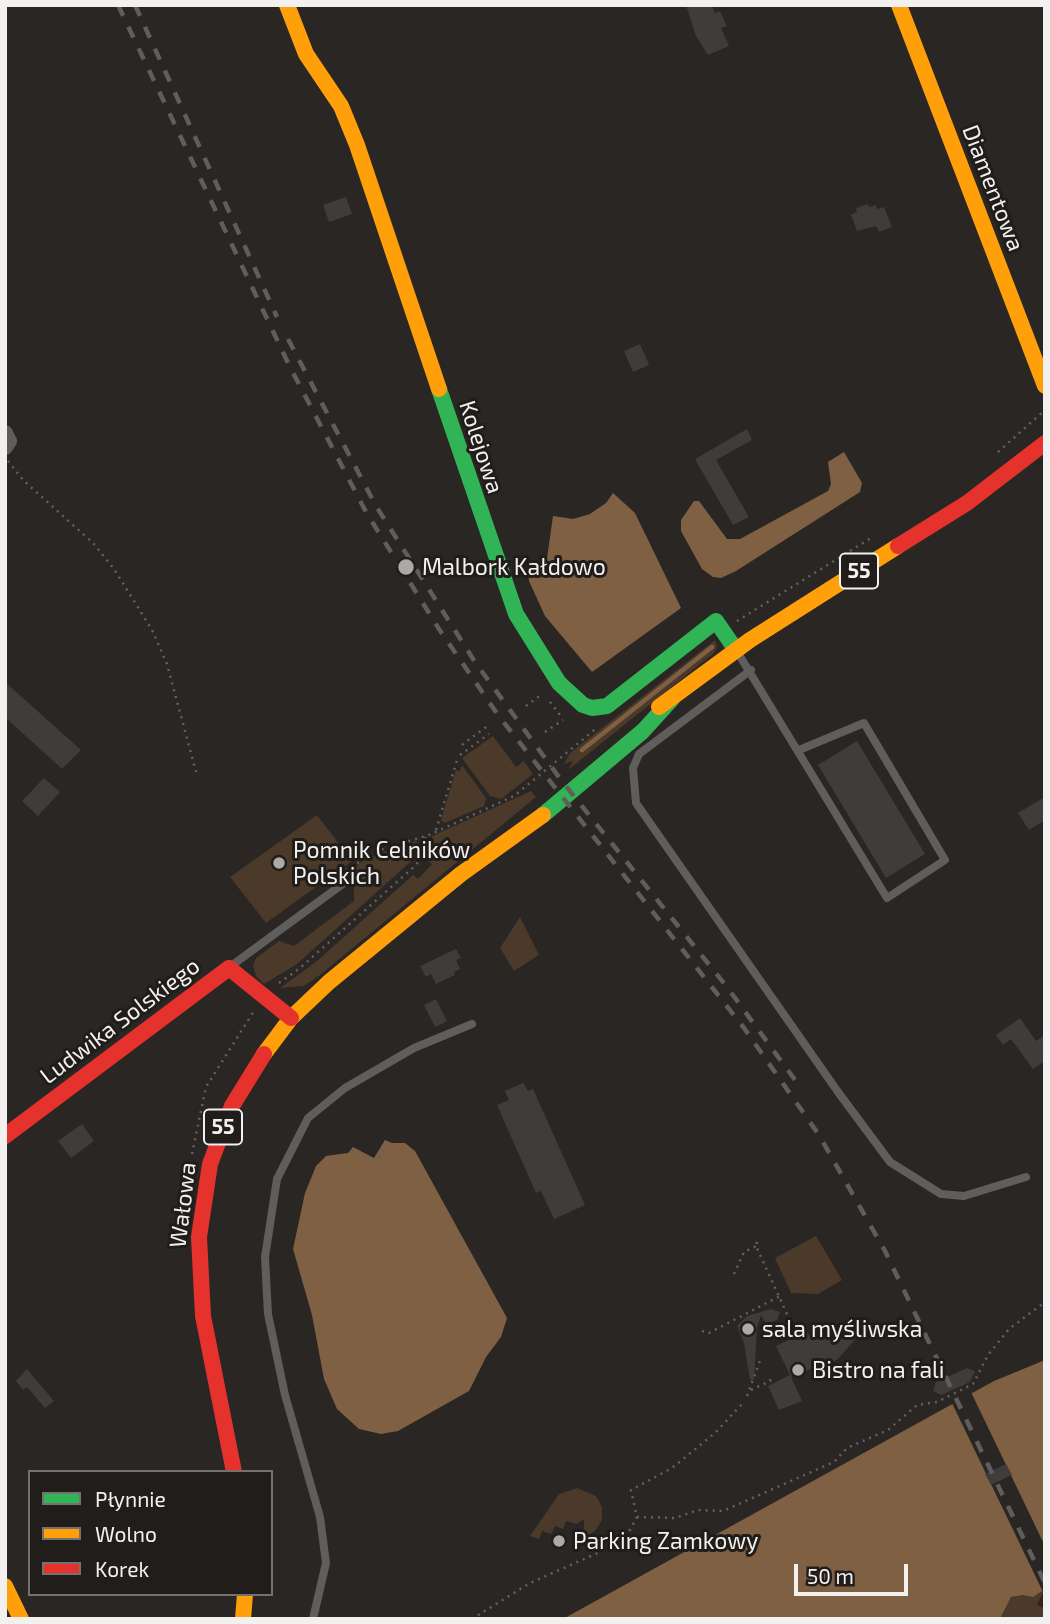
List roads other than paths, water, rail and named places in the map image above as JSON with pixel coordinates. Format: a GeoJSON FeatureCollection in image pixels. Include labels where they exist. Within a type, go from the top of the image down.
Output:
{"type":"FeatureCollection","features":[{"type":"Feature","properties":{"kind":"street","name":"Kolejowa"},"geometry":{"type":"LineString","coordinates":[[287,5],[306,54],[341,106],[357,145],[463,467],[516,614],[559,683],[583,705],[592,708],[607,706],[716,621],[736,650]]}},
{"type":"Feature","properties":{"kind":"street","name":"Diamentowa"},"geometry":{"type":"LineString","coordinates":[[899,5],[1045,386]]}},
{"type":"Feature","properties":{"kind":"street"},"geometry":{"type":"LineString","coordinates":[[5,433],[9,441],[5,447]]}},
{"type":"Feature","properties":{"kind":"street","name":"55"},"geometry":{"type":"LineString","coordinates":[[736,650],[967,503],[1045,443]]}},
{"type":"Feature","properties":{"kind":"street","name":"Wałowa"},"geometry":{"type":"LineString","coordinates":[[234,1470],[203,1315],[199,1265],[200,1214],[210,1164],[232,1106],[256,1064],[291,1018],[329,982],[461,874],[492,840],[634,724],[673,699],[736,650]]}},
{"type":"Feature","properties":{"kind":"street"},"geometry":{"type":"LineString","coordinates":[[229,968],[291,1018]]}},
{"type":"Feature","properties":{"kind":"street","name":"Ludwika Solskiego"},"geometry":{"type":"LineString","coordinates":[[5,1136],[229,968]]}},
{"type":"Feature","properties":{"kind":"street"},"geometry":{"type":"LineString","coordinates":[[5,1586],[22,1619]]}},
{"type":"Feature","properties":{"kind":"street"},"geometry":{"type":"LineString","coordinates":[[243,1619],[245,1596]]}},
{"type":"Feature","properties":{"kind":"lane"},"geometry":{"type":"LineString","coordinates":[[736,650],[751,670],[887,898],[945,860],[864,723],[799,750]]}},
{"type":"Feature","properties":{"kind":"lane"},"geometry":{"type":"LineString","coordinates":[[751,670],[639,754],[633,768],[636,803],[890,1162],[941,1194],[964,1196],[1026,1177]]}},
{"type":"Feature","properties":{"kind":"lane"},"geometry":{"type":"LineString","coordinates":[[229,968],[344,883]]}},
{"type":"Feature","properties":{"kind":"lane"},"geometry":{"type":"LineString","coordinates":[[313,1619],[323,1588],[326,1563],[320,1517],[285,1395],[268,1314],[265,1257],[277,1180],[308,1118],[345,1088],[414,1048],[472,1024]]}},
{"type":"Feature","properties":{"kind":"waterway"},"geometry":{"type":"LineString","coordinates":[[582,750],[712,647]]}},
{"type":"Feature","properties":{"kind":"railway"},"geometry":{"type":"LineString","coordinates":[[118,5],[290,367],[366,512],[439,629],[498,715],[744,1028],[819,1135],[885,1251],[1045,1583]]}},
{"type":"Feature","properties":{"kind":"railway"},"geometry":{"type":"LineString","coordinates":[[135,5],[277,317]]}},
{"type":"Feature","properties":{"kind":"railway"},"geometry":{"type":"LineString","coordinates":[[288,339],[376,506],[475,662],[561,780],[727,987],[795,1080]]}},
{"type":"Feature","properties":{"kind":"place","name":"Malbork Kałdowo"},"geometry":{"type":"Point","coordinates":[406,567]}},
{"type":"Feature","properties":{"kind":"place","name":"Pomnik Celników Polskich"},"geometry":{"type":"Point","coordinates":[279,863]}},
{"type":"Feature","properties":{"kind":"place","name":"sala myśliwska"},"geometry":{"type":"Point","coordinates":[748,1329]}},
{"type":"Feature","properties":{"kind":"place","name":"Bistro na fali"},"geometry":{"type":"Point","coordinates":[798,1370]}},
{"type":"Feature","properties":{"kind":"place","name":"Parking Zamkowy"},"geometry":{"type":"Point","coordinates":[559,1541]}}]}
